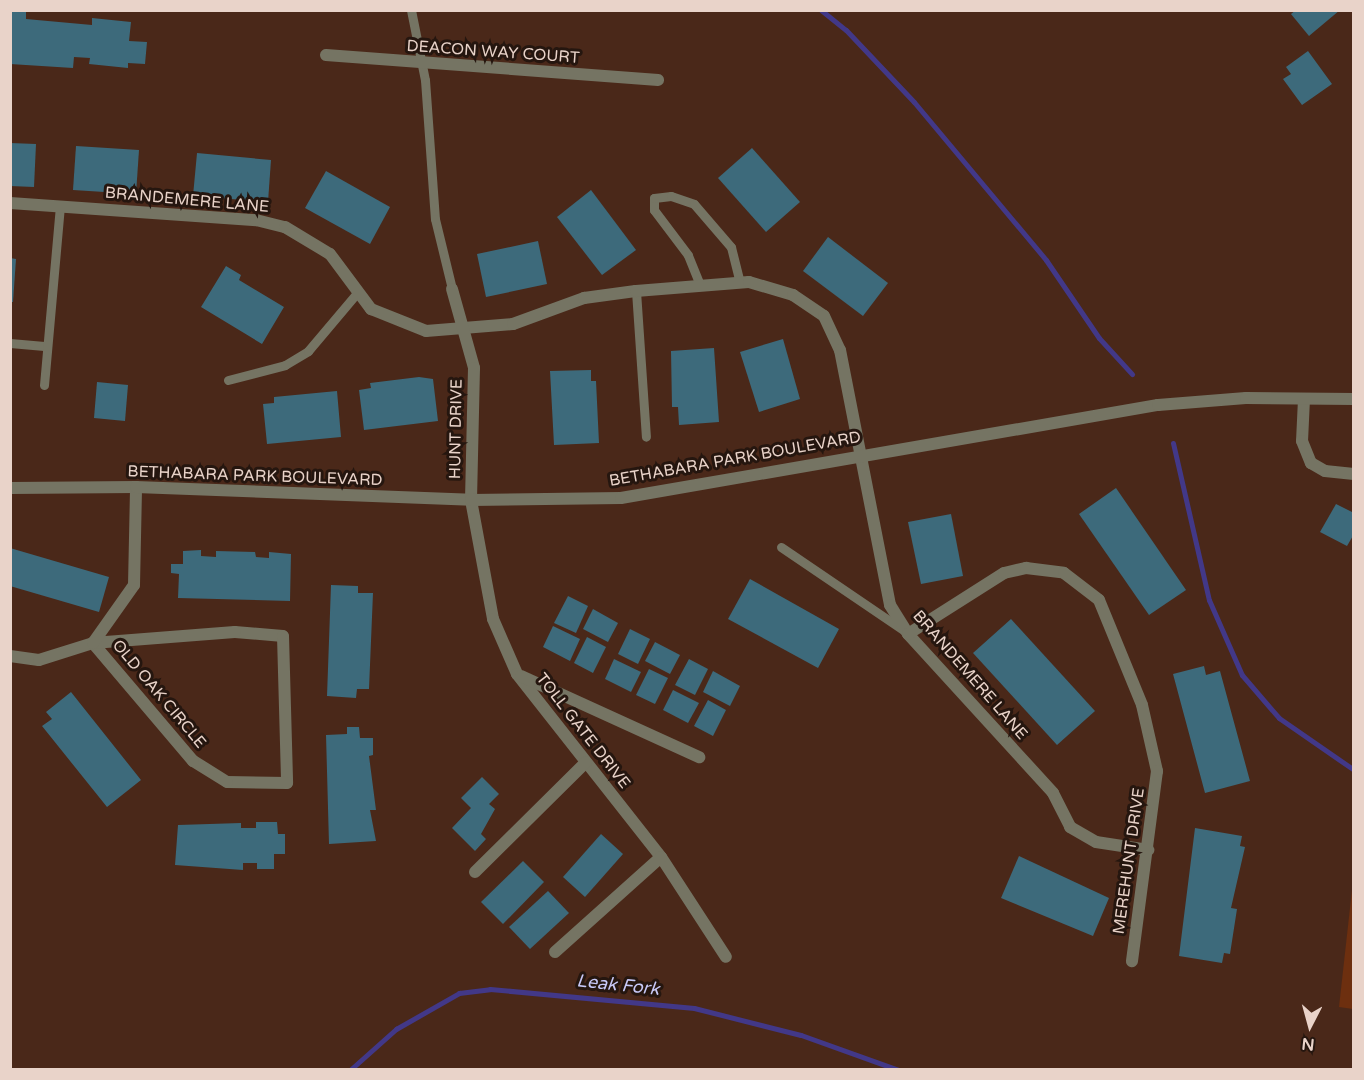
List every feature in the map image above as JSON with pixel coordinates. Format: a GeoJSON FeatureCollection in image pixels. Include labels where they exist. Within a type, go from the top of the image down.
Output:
{"type":"FeatureCollection","features":[{"type":"Feature","properties":{"kind":"street","name":"DEACON WAY COURT"},"geometry":{"type":"LineString","coordinates":[[326,55],[424,65],[658,80]]}},
{"type":"Feature","properties":{"kind":"street","name":"BRANDEMERE LANE"},"geometry":{"type":"LineString","coordinates":[[10,203],[256,220],[285,227],[330,254],[357,293],[383,317],[411,328],[464,328],[513,324],[584,298],[700,285],[740,282],[793,295],[824,316],[840,350],[881,579],[890,605],[908,634],[1053,793],[1070,827],[1096,842],[1148,850]]}},
{"type":"Feature","properties":{"kind":"street","name":"HUNT DRIVE"},"geometry":{"type":"LineString","coordinates":[[452,289],[464,328],[476,391],[471,501]]}},
{"type":"Feature","properties":{"kind":"street"},"geometry":{"type":"LineString","coordinates":[[1304,399],[1302,441],[1311,463],[1325,471],[1353,474]]}},
{"type":"Feature","properties":{"kind":"street","name":"BETHABARA PARK BOULEVARD"},"geometry":{"type":"LineString","coordinates":[[10,488],[136,487],[471,501],[621,498],[860,454],[1158,405],[1353,399]]}},
{"type":"Feature","properties":{"kind":"street"},"geometry":{"type":"LineString","coordinates":[[10,656],[39,660],[93,642],[134,585],[136,487]]}},
{"type":"Feature","properties":{"kind":"street","name":"TOLL GATE DRIVE"},"geometry":{"type":"LineString","coordinates":[[471,501],[485,590],[517,674],[661,856],[726,957]]}},
{"type":"Feature","properties":{"kind":"street","name":"MEREHUNT DRIVE"},"geometry":{"type":"LineString","coordinates":[[908,634],[1004,573],[1049,569],[1089,589],[1110,620],[1154,749],[1156,801],[1132,961]]}},
{"type":"Feature","properties":{"kind":"street","name":"OLD OAK CIRCLE"},"geometry":{"type":"LineString","coordinates":[[235,632],[283,636],[287,783],[227,782],[193,761],[93,642],[235,632]]}},
{"type":"Feature","properties":{"kind":"street"},"geometry":{"type":"LineString","coordinates":[[517,674],[699,757]]}},
{"type":"Feature","properties":{"kind":"street"},"geometry":{"type":"LineString","coordinates":[[475,872],[586,762]]}},
{"type":"Feature","properties":{"kind":"street"},"geometry":{"type":"LineString","coordinates":[[555,952],[661,856]]}},
{"type":"Feature","properties":{"kind":"lane"},"geometry":{"type":"LineString","coordinates":[[411,10],[424,65],[432,196],[452,289]]}},
{"type":"Feature","properties":{"kind":"lane"},"geometry":{"type":"LineString","coordinates":[[700,285],[688,255],[654,210],[654,198],[671,196],[694,204],[731,247],[740,282]]}},
{"type":"Feature","properties":{"kind":"lane"},"geometry":{"type":"LineString","coordinates":[[44,385],[60,206]]}},
{"type":"Feature","properties":{"kind":"lane"},"geometry":{"type":"LineString","coordinates":[[636,291],[646,437]]}},
{"type":"Feature","properties":{"kind":"lane"},"geometry":{"type":"LineString","coordinates":[[228,380],[285,365],[308,351],[357,293]]}},
{"type":"Feature","properties":{"kind":"lane"},"geometry":{"type":"LineString","coordinates":[[10,343],[47,346]]}},
{"type":"Feature","properties":{"kind":"lane"},"geometry":{"type":"LineString","coordinates":[[781,547],[908,634]]}},
{"type":"Feature","properties":{"kind":"shaded area"},"geometry":{"type":"Polygon","coordinates":[[[1353,881],[1353,1009],[1339,1007],[1353,881]]]}},
{"type":"Feature","properties":{"kind":"building"},"geometry":{"type":"Polygon","coordinates":[[[10,10],[26,10],[26,19],[92,25],[92,18],[131,22],[129,41],[147,42],[145,64],[128,63],[128,68],[89,64],[90,58],[74,57],[73,68],[10,64],[10,10]]]}},
{"type":"Feature","properties":{"kind":"building"},"geometry":{"type":"Polygon","coordinates":[[[1296,10],[1340,10],[1309,36],[1291,14],[1296,10]]]}},
{"type":"Feature","properties":{"kind":"building"},"geometry":{"type":"Polygon","coordinates":[[[1308,51],[1332,84],[1302,105],[1283,79],[1291,74],[1286,67],[1308,51]]]}},
{"type":"Feature","properties":{"kind":"building"},"geometry":{"type":"Polygon","coordinates":[[[10,143],[36,144],[34,187],[10,186],[10,143]]]}},
{"type":"Feature","properties":{"kind":"building"},"geometry":{"type":"Polygon","coordinates":[[[76,146],[139,150],[136,194],[73,190],[76,146]]]}},
{"type":"Feature","properties":{"kind":"building"},"geometry":{"type":"Polygon","coordinates":[[[752,148],[800,202],[766,232],[718,178],[752,148]]]}},
{"type":"Feature","properties":{"kind":"building"},"geometry":{"type":"Polygon","coordinates":[[[197,153],[271,160],[268,202],[193,196],[197,153]]]}},
{"type":"Feature","properties":{"kind":"building"},"geometry":{"type":"Polygon","coordinates":[[[326,171],[390,207],[370,244],[305,208],[326,171]]]}},
{"type":"Feature","properties":{"kind":"building"},"geometry":{"type":"Polygon","coordinates":[[[591,190],[636,250],[602,275],[557,217],[591,190]]]}},
{"type":"Feature","properties":{"kind":"building"},"geometry":{"type":"Polygon","coordinates":[[[828,237],[888,283],[863,316],[803,271],[828,237]]]}},
{"type":"Feature","properties":{"kind":"building"},"geometry":{"type":"Polygon","coordinates":[[[538,241],[547,284],[486,297],[477,254],[538,241]]]}},
{"type":"Feature","properties":{"kind":"building"},"geometry":{"type":"Polygon","coordinates":[[[10,258],[16,259],[13,302],[10,302],[10,258]]]}},
{"type":"Feature","properties":{"kind":"building"},"geometry":{"type":"Polygon","coordinates":[[[226,266],[241,275],[239,280],[284,307],[262,344],[201,307],[226,266]]]}},
{"type":"Feature","properties":{"kind":"building"},"geometry":{"type":"Polygon","coordinates":[[[783,339],[800,399],[759,412],[740,352],[783,339]]]}},
{"type":"Feature","properties":{"kind":"building"},"geometry":{"type":"Polygon","coordinates":[[[714,348],[719,422],[679,425],[678,407],[672,407],[671,351],[714,348]]]}},
{"type":"Feature","properties":{"kind":"building"},"geometry":{"type":"Polygon","coordinates":[[[591,370],[591,381],[596,381],[599,443],[554,445],[550,371],[591,370]]]}},
{"type":"Feature","properties":{"kind":"building"},"geometry":{"type":"Polygon","coordinates":[[[419,377],[433,379],[438,421],[364,430],[359,390],[371,388],[370,383],[419,377]]]}},
{"type":"Feature","properties":{"kind":"building"},"geometry":{"type":"Polygon","coordinates":[[[97,382],[128,385],[125,421],[94,418],[97,382]]]}},
{"type":"Feature","properties":{"kind":"building"},"geometry":{"type":"Polygon","coordinates":[[[337,391],[341,437],[267,444],[263,404],[274,403],[274,397],[337,391]]]}},
{"type":"Feature","properties":{"kind":"building"},"geometry":{"type":"Polygon","coordinates":[[[1116,488],[1186,590],[1149,615],[1079,514],[1116,488]]]}},
{"type":"Feature","properties":{"kind":"building"},"geometry":{"type":"Polygon","coordinates":[[[1336,504],[1354,513],[1354,534],[1347,546],[1320,532],[1336,504]]]}},
{"type":"Feature","properties":{"kind":"building"},"geometry":{"type":"Polygon","coordinates":[[[951,514],[963,576],[921,584],[908,522],[951,514]]]}},
{"type":"Feature","properties":{"kind":"building"},"geometry":{"type":"Polygon","coordinates":[[[10,548],[109,577],[99,612],[10,586],[10,548]]]}},
{"type":"Feature","properties":{"kind":"building"},"geometry":{"type":"Polygon","coordinates":[[[201,550],[201,556],[216,557],[216,551],[255,552],[256,557],[269,558],[269,552],[291,554],[290,601],[178,598],[179,574],[171,573],[171,564],[183,564],[183,551],[201,550]]]}},
{"type":"Feature","properties":{"kind":"building"},"geometry":{"type":"Polygon","coordinates":[[[750,579],[839,629],[818,668],[728,619],[750,579]]]}},
{"type":"Feature","properties":{"kind":"building"},"geometry":{"type":"Polygon","coordinates":[[[331,585],[358,586],[358,593],[373,593],[369,689],[357,689],[356,698],[327,696],[331,585]]]}},
{"type":"Feature","properties":{"kind":"building"},"geometry":{"type":"Polygon","coordinates":[[[568,596],[588,606],[576,633],[554,623],[568,596]]]}},
{"type":"Feature","properties":{"kind":"building"},"geometry":{"type":"Polygon","coordinates":[[[593,609],[618,623],[608,642],[583,629],[593,609]]]}},
{"type":"Feature","properties":{"kind":"building"},"geometry":{"type":"Polygon","coordinates":[[[1011,619],[1095,711],[1057,745],[973,653],[1011,619]]]}},
{"type":"Feature","properties":{"kind":"building"},"geometry":{"type":"Polygon","coordinates":[[[553,626],[580,639],[570,661],[543,647],[553,626]]]}},
{"type":"Feature","properties":{"kind":"building"},"geometry":{"type":"Polygon","coordinates":[[[630,629],[650,639],[638,664],[618,654],[630,629]]]}},
{"type":"Feature","properties":{"kind":"building"},"geometry":{"type":"Polygon","coordinates":[[[587,637],[606,647],[593,673],[574,663],[587,637]]]}},
{"type":"Feature","properties":{"kind":"building"},"geometry":{"type":"Polygon","coordinates":[[[655,642],[680,655],[670,674],[645,661],[655,642]]]}},
{"type":"Feature","properties":{"kind":"building"},"geometry":{"type":"Polygon","coordinates":[[[614,659],[641,672],[631,692],[605,679],[614,659]]]}},
{"type":"Feature","properties":{"kind":"building"},"geometry":{"type":"Polygon","coordinates":[[[689,659],[708,669],[695,695],[675,685],[689,659]]]}},
{"type":"Feature","properties":{"kind":"building"},"geometry":{"type":"Polygon","coordinates":[[[1204,666],[1206,675],[1220,671],[1250,781],[1205,793],[1173,674],[1204,666]]]}},
{"type":"Feature","properties":{"kind":"building"},"geometry":{"type":"Polygon","coordinates":[[[649,669],[668,678],[655,704],[636,695],[649,669]]]}},
{"type":"Feature","properties":{"kind":"building"},"geometry":{"type":"Polygon","coordinates":[[[713,671],[740,686],[730,706],[703,692],[713,671]]]}},
{"type":"Feature","properties":{"kind":"building"},"geometry":{"type":"Polygon","coordinates":[[[673,690],[699,703],[688,723],[663,710],[673,690]]]}},
{"type":"Feature","properties":{"kind":"building"},"geometry":{"type":"Polygon","coordinates":[[[71,692],[141,780],[107,807],[42,726],[52,719],[46,712],[71,692]]]}},
{"type":"Feature","properties":{"kind":"building"},"geometry":{"type":"Polygon","coordinates":[[[708,700],[726,710],[713,736],[694,726],[708,700]]]}},
{"type":"Feature","properties":{"kind":"building"},"geometry":{"type":"Polygon","coordinates":[[[347,727],[359,727],[360,738],[373,738],[373,755],[369,756],[376,810],[370,810],[376,841],[329,844],[326,735],[347,734],[347,727]]]}},
{"type":"Feature","properties":{"kind":"building"},"geometry":{"type":"Polygon","coordinates":[[[482,777],[499,794],[489,804],[495,809],[481,834],[486,839],[475,851],[452,828],[471,808],[461,798],[482,777]]]}},
{"type":"Feature","properties":{"kind":"building"},"geometry":{"type":"Polygon","coordinates":[[[256,822],[277,822],[278,834],[285,834],[285,854],[274,854],[274,869],[257,869],[257,863],[243,863],[243,870],[175,865],[178,825],[241,823],[241,828],[256,828],[256,822]]]}},
{"type":"Feature","properties":{"kind":"building"},"geometry":{"type":"Polygon","coordinates":[[[1195,828],[1242,836],[1240,846],[1245,847],[1231,908],[1237,909],[1230,954],[1224,953],[1222,963],[1179,956],[1195,828]]]}},
{"type":"Feature","properties":{"kind":"building"},"geometry":{"type":"Polygon","coordinates":[[[601,834],[623,854],[585,897],[563,877],[601,834]]]}},
{"type":"Feature","properties":{"kind":"building"},"geometry":{"type":"Polygon","coordinates":[[[1019,856],[1109,898],[1093,936],[1001,898],[1019,856]]]}},
{"type":"Feature","properties":{"kind":"building"},"geometry":{"type":"Polygon","coordinates":[[[523,861],[544,882],[503,924],[481,902],[523,861]]]}},
{"type":"Feature","properties":{"kind":"building"},"geometry":{"type":"Polygon","coordinates":[[[548,891],[569,913],[530,949],[509,927],[548,891]]]}},
{"type":"Feature","properties":{"kind":"waterway"},"geometry":{"type":"LineString","coordinates":[[821,10],[846,30],[914,102],[1046,260],[1099,338],[1132,374]]}},
{"type":"Feature","properties":{"kind":"waterway"},"geometry":{"type":"LineString","coordinates":[[1173,443],[1209,600],[1242,675],[1279,718],[1354,770]]}},
{"type":"Feature","properties":{"kind":"waterway","name":"Leak Fork"},"geometry":{"type":"LineString","coordinates":[[350,1070],[396,1029],[459,993],[490,989],[694,1008],[801,1035],[899,1070]]}}]}
